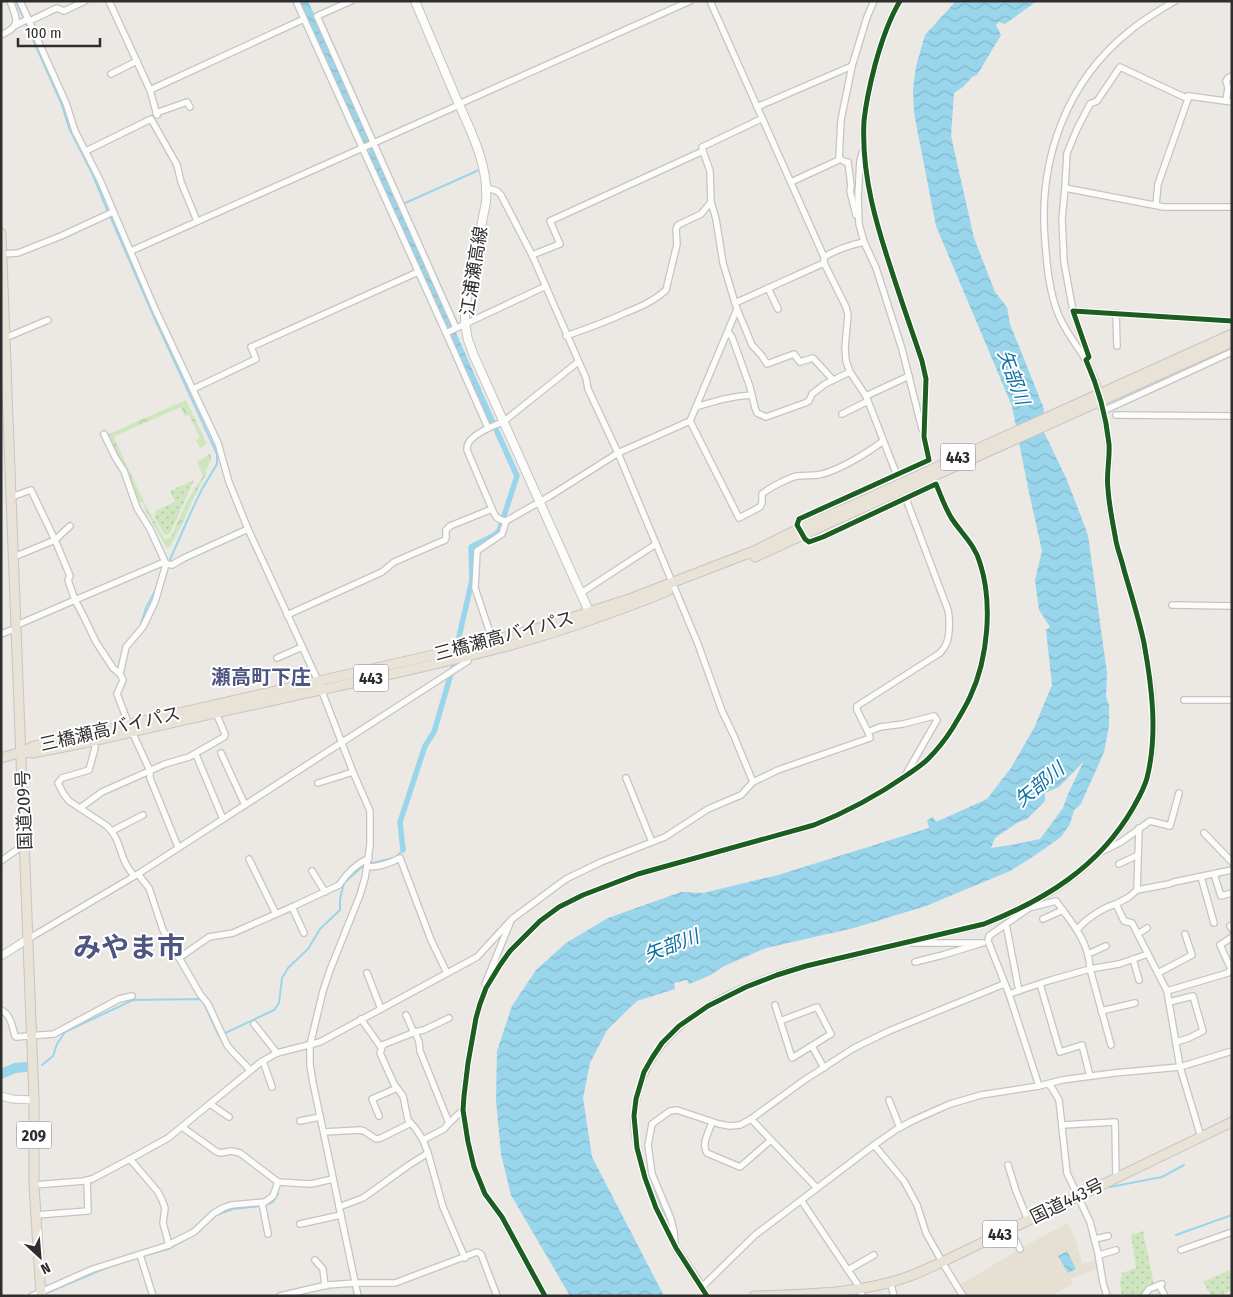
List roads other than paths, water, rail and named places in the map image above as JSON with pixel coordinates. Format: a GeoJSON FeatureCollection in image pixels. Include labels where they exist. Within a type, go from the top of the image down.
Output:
{"type":"FeatureCollection","features":[{"type":"Feature","properties":{"kind":"highway","name":"国道209号"},"geometry":{"type":"LineString","coordinates":[[1,233],[32,1035],[38,1295]]}},
{"type":"Feature","properties":{"kind":"highway","name":"三橋瀬高バイパス"},"geometry":{"type":"LineString","coordinates":[[22,752],[33,753],[94,741],[130,728],[320,685],[468,656],[494,645],[634,605],[673,586],[837,516],[1082,406],[1231,343]]}},
{"type":"Feature","properties":{"kind":"highway","name":"三橋瀬高バイパス"},"geometry":{"type":"LineString","coordinates":[[22,752],[34,746],[216,713],[464,648],[494,645]]}},
{"type":"Feature","properties":{"kind":"highway","name":"443"},"geometry":{"type":"LineString","coordinates":[[1,758],[22,752]]}},
{"type":"Feature","properties":{"kind":"highway","name":"国道443号"},"geometry":{"type":"LineString","coordinates":[[754,1296],[861,1292],[909,1276],[1232,1122]]}},
{"type":"Feature","properties":{"kind":"main road","name":"江浦瀬高線"},"geometry":{"type":"LineString","coordinates":[[415,1],[482,161],[487,188],[486,202],[465,308],[468,340],[591,616]]}},
{"type":"Feature","properties":{"kind":"street"},"geometry":{"type":"LineString","coordinates":[[10,1],[17,18],[16,25]]}},
{"type":"Feature","properties":{"kind":"street"},"geometry":{"type":"LineString","coordinates":[[20,1],[155,309],[218,443],[230,482],[248,529],[320,685],[370,811],[370,846],[365,878],[325,984],[310,1045],[310,1066],[313,1083],[358,1296]]}},
{"type":"Feature","properties":{"kind":"street"},"geometry":{"type":"LineString","coordinates":[[1,35],[13,29],[16,25],[43,14],[58,8],[64,11],[85,1]]}},
{"type":"Feature","properties":{"kind":"street"},"geometry":{"type":"LineString","coordinates":[[86,151],[157,116],[150,90],[110,1]]}},
{"type":"Feature","properties":{"kind":"street"},"geometry":{"type":"LineString","coordinates":[[296,1],[447,332],[488,428]]}},
{"type":"Feature","properties":{"kind":"street"},"geometry":{"type":"LineString","coordinates":[[351,1],[318,16],[456,328]]}},
{"type":"Feature","properties":{"kind":"street"},"geometry":{"type":"LineString","coordinates":[[131,252],[690,1]]}},
{"type":"Feature","properties":{"kind":"street"},"geometry":{"type":"LineString","coordinates":[[34,1185],[87,1180],[130,1159],[168,1138],[250,1070],[277,1053],[320,1042],[477,957],[512,919],[566,880],[601,862],[665,837],[708,809],[741,795],[753,782],[778,770],[870,738],[857,710],[857,706],[940,653],[946,646],[948,640],[948,610],[867,399],[850,372],[846,361],[845,347],[848,316],[846,307],[710,1]]}},
{"type":"Feature","properties":{"kind":"street"},"geometry":{"type":"LineString","coordinates":[[545,1296],[502,1217],[485,1194],[468,1142],[463,1110],[474,1025],[486,988],[500,965],[510,951],[540,921],[559,907],[583,894],[638,874],[834,818],[897,783],[933,754],[945,739],[971,696],[979,671],[987,616],[987,601],[980,563],[975,549],[945,507],[936,484],[902,350],[876,268],[864,242],[859,224],[850,191],[848,162],[839,158],[842,120],[852,66],[865,22],[874,1]]}},
{"type":"Feature","properties":{"kind":"street"},"geometry":{"type":"LineString","coordinates":[[900,1],[890,19],[868,89],[864,122],[864,146],[868,184],[880,236],[926,378],[924,437]]}},
{"type":"Feature","properties":{"kind":"street"},"geometry":{"type":"LineString","coordinates":[[1097,385],[1086,360],[1066,331],[1052,297],[1044,232],[1045,190],[1051,151],[1060,124],[1070,103],[1099,60],[1132,28],[1175,1]]}},
{"type":"Feature","properties":{"kind":"street"},"geometry":{"type":"LineString","coordinates":[[150,90],[304,19]]}},
{"type":"Feature","properties":{"kind":"street"},"geometry":{"type":"LineString","coordinates":[[111,74],[137,61]]}},
{"type":"Feature","properties":{"kind":"street"},"geometry":{"type":"LineString","coordinates":[[757,107],[852,66]]}},
{"type":"Feature","properties":{"kind":"street"},"geometry":{"type":"LineString","coordinates":[[1086,360],[1089,356],[1074,310],[1064,262],[1062,219],[1067,153],[1077,129],[1090,104],[1097,100],[1120,66],[1184,97],[1189,96],[1229,102],[1226,81],[1232,76]]}},
{"type":"Feature","properties":{"kind":"street"},"geometry":{"type":"LineString","coordinates":[[1156,205],[1158,184],[1189,96]]}},
{"type":"Feature","properties":{"kind":"street"},"geometry":{"type":"LineString","coordinates":[[156,113],[187,102],[190,107]]}},
{"type":"Feature","properties":{"kind":"street"},"geometry":{"type":"LineString","coordinates":[[151,119],[176,165],[197,222]]}},
{"type":"Feature","properties":{"kind":"street"},"geometry":{"type":"LineString","coordinates":[[761,119],[702,147],[710,171],[711,202],[716,219],[723,263],[736,306],[752,345],[767,364],[794,354],[800,362],[813,358],[833,380]]}},
{"type":"Feature","properties":{"kind":"street"},"geometry":{"type":"LineString","coordinates":[[859,224],[860,160],[864,146]]}},
{"type":"Feature","properties":{"kind":"street"},"geometry":{"type":"LineString","coordinates":[[532,255],[560,244],[550,221],[703,151]]}},
{"type":"Feature","properties":{"kind":"street"},"geometry":{"type":"LineString","coordinates":[[791,182],[841,159]]}},
{"type":"Feature","properties":{"kind":"street"},"geometry":{"type":"LineString","coordinates":[[487,188],[497,191],[501,195],[546,286],[566,336],[586,378],[588,389],[618,453],[698,644],[722,711],[753,782]]}},
{"type":"Feature","properties":{"kind":"street"},"geometry":{"type":"LineString","coordinates":[[1065,188],[1164,206],[1232,206]]}},
{"type":"Feature","properties":{"kind":"street"},"geometry":{"type":"LineString","coordinates":[[566,336],[630,312],[661,295],[666,290],[678,225],[701,214],[711,202]]}},
{"type":"Feature","properties":{"kind":"street"},"geometry":{"type":"LineString","coordinates":[[2,254],[18,253],[113,212]]}},
{"type":"Feature","properties":{"kind":"street"},"geometry":{"type":"LineString","coordinates":[[503,521],[540,502],[618,453],[690,420],[728,332],[736,306],[824,260],[834,252],[856,243],[864,242]]}},
{"type":"Feature","properties":{"kind":"street"},"geometry":{"type":"LineString","coordinates":[[193,389],[256,359],[251,347],[418,272]]}},
{"type":"Feature","properties":{"kind":"street"},"geometry":{"type":"LineString","coordinates":[[447,332],[546,286]]}},
{"type":"Feature","properties":{"kind":"street"},"geometry":{"type":"LineString","coordinates":[[768,288],[778,309]]}},
{"type":"Feature","properties":{"kind":"street"},"geometry":{"type":"LineString","coordinates":[[1074,310],[1232,321],[1232,362]]}},
{"type":"Feature","properties":{"kind":"street"},"geometry":{"type":"LineString","coordinates":[[1116,313],[1117,346]]}},
{"type":"Feature","properties":{"kind":"street"},"geometry":{"type":"LineString","coordinates":[[5,338],[48,320]]}},
{"type":"Feature","properties":{"kind":"street"},"geometry":{"type":"LineString","coordinates":[[728,332],[732,337],[750,387],[757,413],[766,418],[809,401],[812,394],[833,380],[850,372]]}},
{"type":"Feature","properties":{"kind":"street"},"geometry":{"type":"LineString","coordinates":[[915,962],[986,942],[989,936],[1064,883],[1099,854],[1119,830],[1143,789],[1151,760],[1153,741],[1151,689],[1143,641],[1116,543],[1108,489],[1109,445],[1103,410],[1231,343]]}},
{"type":"Feature","properties":{"kind":"street"},"geometry":{"type":"LineString","coordinates":[[503,521],[496,518],[467,450],[470,440],[488,428],[503,422],[578,362]]}},
{"type":"Feature","properties":{"kind":"street"},"geometry":{"type":"LineString","coordinates":[[842,414],[909,376]]}},
{"type":"Feature","properties":{"kind":"street"},"geometry":{"type":"LineString","coordinates":[[696,407],[732,396],[752,395]]}},
{"type":"Feature","properties":{"kind":"street"},"geometry":{"type":"LineString","coordinates":[[1116,415],[1232,416]]}},
{"type":"Feature","properties":{"kind":"street"},"geometry":{"type":"LineString","coordinates":[[690,420],[739,518],[760,507],[762,494],[767,490],[796,476],[817,475],[836,468],[870,451],[883,441]]}},
{"type":"Feature","properties":{"kind":"street"},"geometry":{"type":"LineString","coordinates":[[104,434],[130,484],[137,508],[169,565],[143,627],[126,647],[120,674]]}},
{"type":"Feature","properties":{"kind":"street"},"geometry":{"type":"LineString","coordinates":[[929,460],[799,519],[797,525],[800,532],[809,542],[936,484]]}},
{"type":"Feature","properties":{"kind":"street"},"geometry":{"type":"LineString","coordinates":[[11,498],[31,490],[70,576],[68,580],[75,600],[96,642],[123,680],[117,694],[150,771],[150,778],[178,847]]}},
{"type":"Feature","properties":{"kind":"street"},"geometry":{"type":"LineString","coordinates":[[287,615],[382,572],[394,562],[445,540],[446,530],[450,526],[492,509]]}},
{"type":"Feature","properties":{"kind":"street"},"geometry":{"type":"LineString","coordinates":[[494,645],[475,588],[476,551],[502,534],[503,521]]}},
{"type":"Feature","properties":{"kind":"street"},"geometry":{"type":"LineString","coordinates":[[14,557],[55,540],[70,526]]}},
{"type":"Feature","properties":{"kind":"street"},"geometry":{"type":"LineString","coordinates":[[1,634],[162,563],[169,565],[248,529]]}},
{"type":"Feature","properties":{"kind":"street"},"geometry":{"type":"LineString","coordinates":[[581,593],[656,544]]}},
{"type":"Feature","properties":{"kind":"street"},"geometry":{"type":"LineString","coordinates":[[1172,605],[1232,606]]}},
{"type":"Feature","properties":{"kind":"street"},"geometry":{"type":"LineString","coordinates":[[277,658],[302,647]]}},
{"type":"Feature","properties":{"kind":"street"},"geometry":{"type":"LineString","coordinates":[[1,956],[136,875],[343,743],[468,662],[468,656]]}},
{"type":"Feature","properties":{"kind":"street"},"geometry":{"type":"LineString","coordinates":[[1184,700],[1232,700]]}},
{"type":"Feature","properties":{"kind":"street"},"geometry":{"type":"LineString","coordinates":[[80,808],[102,792],[165,764],[189,757],[224,737],[225,734],[216,713]]}},
{"type":"Feature","properties":{"kind":"street"},"geometry":{"type":"LineString","coordinates":[[868,732],[880,727],[903,724],[934,716],[938,720],[905,776]]}},
{"type":"Feature","properties":{"kind":"street"},"geometry":{"type":"LineString","coordinates":[[94,741],[95,748],[89,770],[62,778],[58,783],[69,801],[112,831],[125,863],[149,888],[163,930],[200,994],[208,1004],[227,1045],[250,1070]]}},
{"type":"Feature","properties":{"kind":"street"},"geometry":{"type":"LineString","coordinates":[[221,753],[245,805]]}},
{"type":"Feature","properties":{"kind":"street"},"geometry":{"type":"LineString","coordinates":[[197,757],[223,819]]}},
{"type":"Feature","properties":{"kind":"street"},"geometry":{"type":"LineString","coordinates":[[318,783],[353,772]]}},
{"type":"Feature","properties":{"kind":"street"},"geometry":{"type":"LineString","coordinates":[[626,778],[652,842]]}},
{"type":"Feature","properties":{"kind":"street"},"geometry":{"type":"LineString","coordinates":[[1099,854],[1121,842],[1150,821],[1170,826],[1179,793]]}},
{"type":"Feature","properties":{"kind":"street"},"geometry":{"type":"LineString","coordinates":[[112,831],[143,815]]}},
{"type":"Feature","properties":{"kind":"street"},"geometry":{"type":"LineString","coordinates":[[1137,890],[1138,828]]}},
{"type":"Feature","properties":{"kind":"street"},"geometry":{"type":"LineString","coordinates":[[1204,833],[1232,862]]}},
{"type":"Feature","properties":{"kind":"street"},"geometry":{"type":"LineString","coordinates":[[1,861],[18,849],[25,847]]}},
{"type":"Feature","properties":{"kind":"street"},"geometry":{"type":"LineString","coordinates":[[1118,864],[1138,855]]}},
{"type":"Feature","properties":{"kind":"street"},"geometry":{"type":"LineString","coordinates":[[179,958],[209,937],[233,933],[339,885],[359,863],[368,858]]}},
{"type":"Feature","properties":{"kind":"street"},"geometry":{"type":"LineString","coordinates":[[367,867],[390,864],[400,858],[431,940],[448,973]]}},
{"type":"Feature","properties":{"kind":"street"},"geometry":{"type":"LineString","coordinates":[[248,859],[276,914]]}},
{"type":"Feature","properties":{"kind":"street"},"geometry":{"type":"LineString","coordinates":[[1077,930],[1082,923],[1110,905],[1130,897],[1137,890],[1232,870]]}},
{"type":"Feature","properties":{"kind":"street"},"geometry":{"type":"LineString","coordinates":[[312,871],[324,892]]}},
{"type":"Feature","properties":{"kind":"street"},"geometry":{"type":"LineString","coordinates":[[1214,874],[1221,896],[1232,892]]}},
{"type":"Feature","properties":{"kind":"street"},"geometry":{"type":"LineString","coordinates":[[1200,877],[1214,923]]}},
{"type":"Feature","properties":{"kind":"street"},"geometry":{"type":"LineString","coordinates":[[707,1296],[676,1248],[656,1208],[645,1178],[634,1127],[636,1099],[644,1072],[652,1058],[662,1043],[679,1026],[702,1010],[746,987],[806,966],[984,924],[1028,907],[1056,901],[1081,935],[1088,954],[1090,969],[1111,1044]]}},
{"type":"Feature","properties":{"kind":"street"},"geometry":{"type":"LineString","coordinates":[[1116,904],[1124,920],[1132,923],[1167,991],[1180,1067],[1201,1137]]}},
{"type":"Feature","properties":{"kind":"street"},"geometry":{"type":"LineString","coordinates":[[292,907],[304,933]]}},
{"type":"Feature","properties":{"kind":"street"},"geometry":{"type":"LineString","coordinates":[[1043,919],[1063,910]]}},
{"type":"Feature","properties":{"kind":"street"},"geometry":{"type":"LineString","coordinates":[[486,988],[485,984],[512,919]]}},
{"type":"Feature","properties":{"kind":"street"},"geometry":{"type":"LineString","coordinates":[[1006,924],[1019,990]]}},
{"type":"Feature","properties":{"kind":"street"},"geometry":{"type":"LineString","coordinates":[[1232,925],[1230,926],[1232,929]]}},
{"type":"Feature","properties":{"kind":"street"},"geometry":{"type":"LineString","coordinates":[[1138,934],[1147,928]]}},
{"type":"Feature","properties":{"kind":"street"},"geometry":{"type":"LineString","coordinates":[[1158,973],[1192,955],[1185,934]]}},
{"type":"Feature","properties":{"kind":"street"},"geometry":{"type":"LineString","coordinates":[[1167,991],[1228,974],[1231,969],[1220,945],[1232,937]]}},
{"type":"Feature","properties":{"kind":"street"},"geometry":{"type":"LineString","coordinates":[[905,943],[986,942]]}},
{"type":"Feature","properties":{"kind":"street"},"geometry":{"type":"LineString","coordinates":[[986,942],[1009,994],[1039,1086]]}},
{"type":"Feature","properties":{"kind":"street"},"geometry":{"type":"LineString","coordinates":[[1088,954],[1106,946]]}},
{"type":"Feature","properties":{"kind":"street"},"geometry":{"type":"LineString","coordinates":[[1009,994],[1090,969],[1119,964],[1148,954]]}},
{"type":"Feature","properties":{"kind":"street"},"geometry":{"type":"LineString","coordinates":[[1133,959],[1139,980]]}},
{"type":"Feature","properties":{"kind":"street"},"geometry":{"type":"LineString","coordinates":[[367,973],[381,1008]]}},
{"type":"Feature","properties":{"kind":"street"},"geometry":{"type":"LineString","coordinates":[[676,1248],[671,1218],[652,1174],[648,1145],[652,1124],[670,1111],[677,1110],[712,1122],[730,1126],[740,1125],[854,1048],[889,1030],[1004,984]]}},
{"type":"Feature","properties":{"kind":"street"},"geometry":{"type":"LineString","coordinates":[[1040,984],[1060,1052],[1082,1045],[1090,1076]]}},
{"type":"Feature","properties":{"kind":"street"},"geometry":{"type":"LineString","coordinates":[[1,1010],[6,1012],[16,1037],[54,1034],[119,999],[132,996]]}},
{"type":"Feature","properties":{"kind":"street"},"geometry":{"type":"LineString","coordinates":[[1169,1002],[1193,996],[1203,1030],[1189,1038],[1176,1042]]}},
{"type":"Feature","properties":{"kind":"street"},"geometry":{"type":"LineString","coordinates":[[1101,1011],[1134,1003]]}},
{"type":"Feature","properties":{"kind":"street"},"geometry":{"type":"LineString","coordinates":[[775,1005],[792,1058],[831,1034],[817,1007],[780,1020]]}},
{"type":"Feature","properties":{"kind":"street"},"geometry":{"type":"LineString","coordinates":[[406,1015],[419,1042],[420,1051],[449,1123]]}},
{"type":"Feature","properties":{"kind":"street"},"geometry":{"type":"LineString","coordinates":[[361,1019],[380,1046],[424,1030],[449,1018]]}},
{"type":"Feature","properties":{"kind":"street"},"geometry":{"type":"LineString","coordinates":[[254,1024],[277,1053]]}},
{"type":"Feature","properties":{"kind":"street"},"geometry":{"type":"LineString","coordinates":[[382,1045],[380,1053],[394,1084],[403,1096],[408,1120],[423,1140],[443,1207],[465,1258]]}},
{"type":"Feature","properties":{"kind":"street"},"geometry":{"type":"LineString","coordinates":[[812,1046],[824,1068]]}},
{"type":"Feature","properties":{"kind":"street"},"geometry":{"type":"LineString","coordinates":[[702,1288],[755,1235],[874,1145],[900,1128],[950,1104],[981,1095],[1039,1086],[1062,1080],[1180,1067],[1232,1051]]}},
{"type":"Feature","properties":{"kind":"street"},"geometry":{"type":"LineString","coordinates":[[264,1061],[272,1087]]}},
{"type":"Feature","properties":{"kind":"street"},"geometry":{"type":"LineString","coordinates":[[1048,1084],[1059,1100],[1067,1173],[1090,1222],[1107,1296]]}},
{"type":"Feature","properties":{"kind":"street"},"geometry":{"type":"LineString","coordinates":[[379,1116],[372,1099],[397,1088]]}},
{"type":"Feature","properties":{"kind":"street"},"geometry":{"type":"LineString","coordinates":[[1,1096],[12,1100],[34,1100]]}},
{"type":"Feature","properties":{"kind":"street"},"geometry":{"type":"LineString","coordinates":[[888,1100],[900,1128]]}},
{"type":"Feature","properties":{"kind":"street"},"geometry":{"type":"LineString","coordinates":[[210,1104],[229,1117]]}},
{"type":"Feature","properties":{"kind":"street"},"geometry":{"type":"LineString","coordinates":[[423,1140],[444,1129],[463,1110]]}},
{"type":"Feature","properties":{"kind":"street"},"geometry":{"type":"LineString","coordinates":[[300,1121],[320,1116]]}},
{"type":"Feature","properties":{"kind":"street"},"geometry":{"type":"LineString","coordinates":[[751,1119],[817,1188]]}},
{"type":"Feature","properties":{"kind":"street"},"geometry":{"type":"LineString","coordinates":[[712,1122],[704,1149],[707,1153],[740,1167],[771,1140]]}},
{"type":"Feature","properties":{"kind":"street"},"geometry":{"type":"LineString","coordinates":[[1062,1125],[1115,1122],[1116,1178]]}},
{"type":"Feature","properties":{"kind":"street"},"geometry":{"type":"LineString","coordinates":[[324,1132],[364,1131],[376,1139],[411,1123]]}},
{"type":"Feature","properties":{"kind":"street"},"geometry":{"type":"LineString","coordinates":[[182,1127],[217,1152],[231,1151],[240,1154],[278,1182],[311,1184],[333,1179]]}},
{"type":"Feature","properties":{"kind":"street"},"geometry":{"type":"LineString","coordinates":[[874,1145],[904,1182],[917,1205],[926,1233],[963,1296]]}},
{"type":"Feature","properties":{"kind":"street"},"geometry":{"type":"LineString","coordinates":[[339,1207],[363,1198],[428,1153]]}},
{"type":"Feature","properties":{"kind":"street"},"geometry":{"type":"LineString","coordinates":[[130,1159],[158,1192],[164,1208],[163,1223],[169,1245]]}},
{"type":"Feature","properties":{"kind":"street"},"geometry":{"type":"LineString","coordinates":[[1008,1165],[1028,1220]]}},
{"type":"Feature","properties":{"kind":"street"},"geometry":{"type":"LineString","coordinates":[[36,1215],[88,1211],[87,1180]]}},
{"type":"Feature","properties":{"kind":"street"},"geometry":{"type":"LineString","coordinates":[[38,1295],[93,1269],[169,1245],[194,1232],[214,1213],[223,1208],[265,1202],[273,1196],[278,1182]]}},
{"type":"Feature","properties":{"kind":"street"},"geometry":{"type":"LineString","coordinates":[[801,1200],[861,1292]]}},
{"type":"Feature","properties":{"kind":"street"},"geometry":{"type":"LineString","coordinates":[[262,1203],[268,1234]]}},
{"type":"Feature","properties":{"kind":"street"},"geometry":{"type":"LineString","coordinates":[[300,1224],[341,1215]]}},
{"type":"Feature","properties":{"kind":"street"},"geometry":{"type":"LineString","coordinates":[[1010,1229],[1020,1249]]}},
{"type":"Feature","properties":{"kind":"street"},"geometry":{"type":"LineString","coordinates":[[1181,1250],[1232,1232]]}},
{"type":"Feature","properties":{"kind":"street"},"geometry":{"type":"LineString","coordinates":[[1095,1239],[1108,1236]]}},
{"type":"Feature","properties":{"kind":"street"},"geometry":{"type":"LineString","coordinates":[[1099,1255],[1116,1250]]}},
{"type":"Feature","properties":{"kind":"street"},"geometry":{"type":"LineString","coordinates":[[280,1296],[325,1286],[356,1283],[395,1283],[478,1252],[481,1254],[497,1296]]}},
{"type":"Feature","properties":{"kind":"street"},"geometry":{"type":"LineString","coordinates":[[140,1255],[153,1296]]}},
{"type":"Feature","properties":{"kind":"street"},"geometry":{"type":"LineString","coordinates":[[848,1270],[874,1255]]}},
{"type":"Feature","properties":{"kind":"street"},"geometry":{"type":"LineString","coordinates":[[315,1260],[323,1269],[325,1286]]}},
{"type":"Feature","properties":{"kind":"street"},"geometry":{"type":"LineString","coordinates":[[1144,1296],[1149,1289],[1161,1284],[1165,1296]]}},
{"type":"Feature","properties":{"kind":"street"},"geometry":{"type":"LineString","coordinates":[[892,1285],[894,1296]]}},
{"type":"Feature","properties":{"kind":"water"},"geometry":{"type":"Polygon","coordinates":[[[300,1],[308,1],[373,149],[375,149],[482,389],[475,393],[473,384],[367,152],[369,151],[365,142],[363,143],[300,1]]]}},
{"type":"Feature","properties":{"kind":"water","name":"矢部川"},"geometry":{"type":"Polygon","coordinates":[[[956,1],[1037,1],[1005,24],[999,22],[996,25],[1001,35],[977,75],[972,77],[954,93],[951,136],[974,238],[995,292],[1007,307],[1010,324],[1044,409],[1042,428],[1067,480],[1088,535],[1107,673],[1106,697],[1109,705],[1109,726],[1104,752],[1081,804],[1074,810],[1070,824],[1061,837],[1010,871],[926,906],[854,928],[766,948],[689,984],[687,980],[674,983],[675,989],[637,1001],[607,1030],[590,1063],[583,1098],[592,1157],[664,1296],[570,1296],[511,1195],[501,1154],[496,1100],[497,1051],[512,1006],[536,970],[566,943],[608,918],[681,892],[703,893],[778,875],[929,828],[927,820],[933,817],[936,822],[987,799],[1011,768],[1034,728],[1052,685],[1046,630],[1050,627],[1039,610],[1035,580],[1042,551],[1012,406],[936,226],[914,113],[913,90],[916,66],[925,35],[956,1]],[[1084,761],[1059,787],[1045,793],[1045,801],[1027,819],[1017,823],[995,838],[991,848],[1040,839],[1063,808],[1084,761]]]}},
{"type":"Feature","properties":{"kind":"water"},"geometry":{"type":"Polygon","coordinates":[[[1067,1251],[1076,1269],[1068,1273],[1058,1256],[1067,1251]]]}},
{"type":"Feature","properties":{"kind":"waterway"},"geometry":{"type":"LineString","coordinates":[[16,1],[62,105],[69,128],[92,173],[108,212]]}},
{"type":"Feature","properties":{"kind":"waterway"},"geometry":{"type":"LineString","coordinates":[[403,204],[479,170]]}},
{"type":"Feature","properties":{"kind":"waterway"},"geometry":{"type":"LineString","coordinates":[[110,216],[217,454],[217,464],[202,489],[169,562]]}},
{"type":"Feature","properties":{"kind":"waterway"},"geometry":{"type":"LineString","coordinates":[[458,641],[472,580],[471,547],[499,531],[517,476],[476,385]]}},
{"type":"Feature","properties":{"kind":"waterway"},"geometry":{"type":"LineString","coordinates":[[141,624],[146,608],[156,589]]}},
{"type":"Feature","properties":{"kind":"waterway"},"geometry":{"type":"LineString","coordinates":[[403,850],[400,822],[425,746],[434,732],[453,667]]}},
{"type":"Feature","properties":{"kind":"waterway"},"geometry":{"type":"LineString","coordinates":[[397,856],[403,850]]}},
{"type":"Feature","properties":{"kind":"waterway"},"geometry":{"type":"LineString","coordinates":[[42,1065],[53,1056],[57,1044],[65,1032],[133,1000],[202,999],[219,1036],[274,1010],[279,1003],[282,978],[288,968],[308,949],[320,929],[340,910],[340,899],[344,883],[364,865],[393,858]]}},
{"type":"Feature","properties":{"kind":"waterway"},"geometry":{"type":"LineString","coordinates":[[1,1074],[15,1068],[26,1067]]}},
{"type":"Feature","properties":{"kind":"waterway"},"geometry":{"type":"LineString","coordinates":[[1110,1187],[1162,1177],[1184,1165]]}},
{"type":"Feature","properties":{"kind":"waterway"},"geometry":{"type":"LineString","coordinates":[[265,1205],[273,1202],[278,1194]]}},
{"type":"Feature","properties":{"kind":"waterway"},"geometry":{"type":"LineString","coordinates":[[216,1215],[233,1209],[260,1206]]}},
{"type":"Feature","properties":{"kind":"waterway"},"geometry":{"type":"LineString","coordinates":[[1176,1235],[1232,1215]]}},
{"type":"Feature","properties":{"kind":"waterway"},"geometry":{"type":"LineString","coordinates":[[146,1255],[168,1249],[197,1233]]}},
{"type":"Feature","properties":{"kind":"waterway"},"geometry":{"type":"LineString","coordinates":[[44,1294],[106,1268]]}},
{"type":"Feature","properties":{"kind":"district","name":"瀬高町下庄"},"geometry":{"type":"Point","coordinates":[261,677]}},
{"type":"Feature","properties":{"kind":"district","name":"みやま市"},"geometry":{"type":"Point","coordinates":[129,947]}}]}
